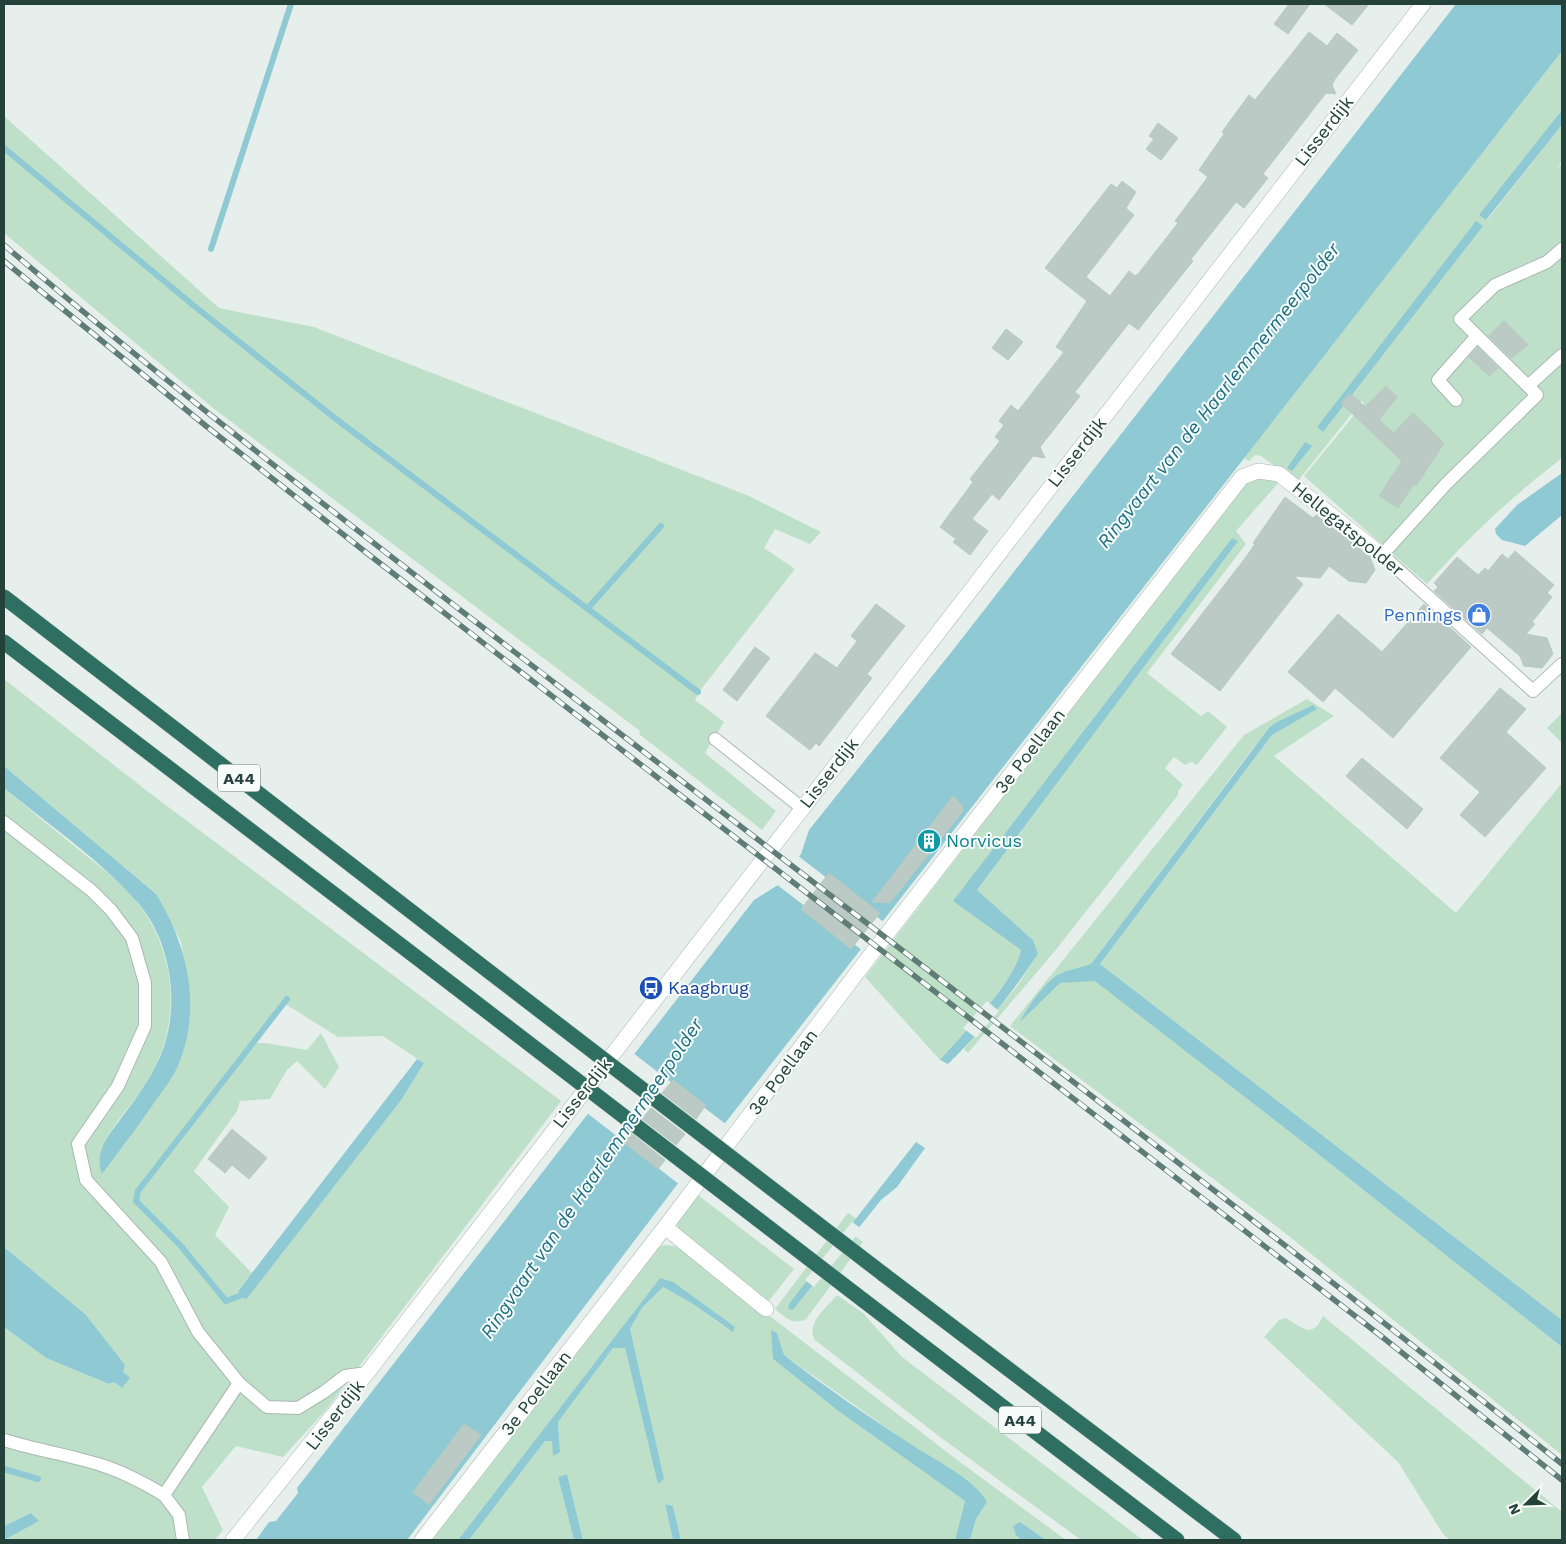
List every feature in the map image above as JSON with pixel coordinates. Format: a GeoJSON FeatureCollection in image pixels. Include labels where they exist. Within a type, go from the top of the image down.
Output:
{"type":"FeatureCollection","features":[{"type":"Feature","properties":{"kind":"highway","name":"A44"},"geometry":{"type":"LineString","coordinates":[[4,597],[883,1274],[1234,1540]]}},
{"type":"Feature","properties":{"kind":"highway","name":"A44"},"geometry":{"type":"LineString","coordinates":[[4,642],[1177,1540]]}},
{"type":"Feature","properties":{"kind":"street","name":"Lisserdijk"},"geometry":{"type":"LineString","coordinates":[[233,1540],[368,1373],[1423,4]]}},
{"type":"Feature","properties":{"kind":"street","name":"Hellegatspolder"},"geometry":{"type":"LineString","coordinates":[[1144,604],[1242,477],[1258,470],[1279,474],[1382,555]]}},
{"type":"Feature","properties":{"kind":"street","name":"3e Poellaan"},"geometry":{"type":"LineString","coordinates":[[422,1540],[665,1227],[866,961],[1144,604]]}},
{"type":"Feature","properties":{"kind":"street"},"geometry":{"type":"LineString","coordinates":[[665,1227],[766,1309]]}},
{"type":"Feature","properties":{"kind":"lane"},"geometry":{"type":"LineString","coordinates":[[1382,555],[1446,484],[1537,395],[1460,319],[1495,285],[1547,262],[1562,249]]}},
{"type":"Feature","properties":{"kind":"lane"},"geometry":{"type":"LineString","coordinates":[[1456,400],[1438,380],[1478,336]]}},
{"type":"Feature","properties":{"kind":"lane"},"geometry":{"type":"LineString","coordinates":[[1528,386],[1562,355]]}},
{"type":"Feature","properties":{"kind":"lane","name":"Hellegatspolder"},"geometry":{"type":"LineString","coordinates":[[1382,555],[1533,692],[1562,664]]}},
{"type":"Feature","properties":{"kind":"lane"},"geometry":{"type":"LineString","coordinates":[[715,739],[802,808]]}},
{"type":"Feature","properties":{"kind":"lane"},"geometry":{"type":"LineString","coordinates":[[4,822],[92,891],[111,910],[132,938],[145,984],[145,1026],[118,1086],[78,1144],[86,1180],[162,1262],[198,1332],[239,1383],[268,1407],[298,1408],[346,1376],[368,1373]]}},
{"type":"Feature","properties":{"kind":"lane"},"geometry":{"type":"LineString","coordinates":[[164,1495],[239,1383]]}},
{"type":"Feature","properties":{"kind":"lane"},"geometry":{"type":"LineString","coordinates":[[4,1440],[40,1451],[102,1465],[142,1482],[164,1495],[180,1515],[183,1540]]}},
{"type":"Feature","properties":{"kind":"green space"},"geometry":{"type":"Polygon","coordinates":[[[1562,51],[1562,110],[1480,215],[1487,220],[1562,125],[1562,161],[1555,171],[1562,163],[1562,458],[1492,518],[1459,549],[1427,584],[1304,476],[1364,403],[1362,401],[1297,482],[1261,456],[1255,455],[1249,461],[1244,458],[1562,51]],[[1476,222],[1317,427],[1323,432],[1476,222]]]}},
{"type":"Feature","properties":{"kind":"green space"},"geometry":{"type":"Polygon","coordinates":[[[4,116],[219,308],[314,327],[749,496],[821,532],[810,544],[775,529],[764,548],[795,569],[702,688],[695,700],[724,722],[705,753],[776,811],[762,830],[639,734],[640,731],[213,408],[4,233],[4,116]]]}},
{"type":"Feature","properties":{"kind":"green space"},"geometry":{"type":"Polygon","coordinates":[[[1260,478],[1279,482],[1236,531],[1246,544],[1147,673],[1201,716],[1208,711],[1227,727],[1197,765],[1191,762],[1185,765],[1174,757],[1165,768],[1183,785],[1178,791],[1178,795],[1054,952],[968,1053],[964,1049],[1018,985],[1038,954],[1033,940],[977,890],[1237,541],[1232,538],[954,901],[1021,950],[1009,978],[998,993],[940,1060],[865,977],[1237,493],[1248,483],[1260,478]]]}},
{"type":"Feature","properties":{"kind":"green space"},"geometry":{"type":"Polygon","coordinates":[[[4,679],[151,794],[561,1101],[326,1410],[283,1457],[236,1446],[202,1487],[223,1530],[215,1540],[4,1540],[38,1521],[31,1513],[4,1526],[4,1327],[46,1358],[109,1384],[112,1384],[123,1371],[85,1314],[4,1247],[4,788],[129,892],[154,928],[163,949],[171,994],[170,1017],[165,1039],[158,1061],[147,1082],[107,1138],[100,1162],[103,1173],[130,1137],[190,999],[181,942],[156,894],[4,766],[4,679]],[[282,1002],[250,1043],[266,1043],[307,1050],[321,1033],[339,1067],[325,1089],[297,1061],[287,1070],[270,1099],[240,1101],[237,1111],[194,1171],[229,1207],[215,1235],[252,1273],[238,1290],[246,1300],[402,1099],[424,1063],[383,1036],[338,1037],[282,1002]]]}},
{"type":"Feature","properties":{"kind":"green space"},"geometry":{"type":"Polygon","coordinates":[[[1307,699],[1334,716],[1274,756],[1456,913],[1562,783],[1562,1320],[1100,964],[1272,735],[1316,709],[1275,723],[1250,752],[1091,964],[1075,971],[1059,973],[1021,1020],[1060,983],[1095,980],[1562,1347],[1562,1455],[1280,1229],[1010,1026],[1244,735],[1307,699]]]}},
{"type":"Feature","properties":{"kind":"green space"},"geometry":{"type":"Polygon","coordinates":[[[1562,713],[1562,743],[1547,728],[1562,713]]]}},
{"type":"Feature","properties":{"kind":"green space"},"geometry":{"type":"Polygon","coordinates":[[[698,1195],[794,1269],[768,1302],[679,1231],[677,1223],[698,1195]]]}},
{"type":"Feature","properties":{"kind":"green space"},"geometry":{"type":"Polygon","coordinates":[[[848,1213],[857,1219],[788,1306],[793,1310],[854,1235],[863,1242],[806,1319],[797,1322],[789,1320],[775,1309],[848,1213]]]}},
{"type":"Feature","properties":{"kind":"green space"},"geometry":{"type":"Polygon","coordinates":[[[664,1245],[675,1246],[693,1257],[956,1459],[1066,1540],[1046,1540],[1020,1522],[1016,1535],[1021,1540],[970,1540],[976,1519],[987,1502],[964,1479],[908,1443],[784,1355],[777,1333],[773,1359],[837,1410],[965,1501],[955,1540],[681,1540],[673,1506],[665,1504],[673,1540],[583,1540],[567,1474],[558,1477],[574,1540],[469,1540],[545,1441],[552,1441],[560,1452],[558,1422],[613,1348],[625,1348],[658,1483],[663,1479],[630,1329],[642,1308],[663,1287],[693,1304],[732,1332],[660,1278],[458,1540],[429,1540],[658,1248],[664,1245]]]}},
{"type":"Feature","properties":{"kind":"green space"},"geometry":{"type":"Polygon","coordinates":[[[837,1295],[863,1313],[902,1357],[1143,1540],[1081,1540],[940,1437],[815,1340],[813,1328],[815,1322],[837,1295]]]}},
{"type":"Feature","properties":{"kind":"green space"},"geometry":{"type":"Polygon","coordinates":[[[1323,1316],[1562,1512],[1562,1540],[1450,1540],[1443,1534],[1398,1462],[1264,1337],[1279,1320],[1286,1318],[1302,1328],[1311,1330],[1315,1328],[1323,1316]]]}},
{"type":"Feature","properties":{"kind":"water","name":"Ringvaart van de Haarlemmermeerpolder"},"geometry":{"type":"Polygon","coordinates":[[[1456,4],[1562,4],[1562,51],[676,1186],[407,1540],[256,1540],[269,1522],[276,1521],[298,1493],[297,1488],[754,900],[778,885],[801,854],[809,830],[953,650],[1456,4]]]}},
{"type":"Feature","properties":{"kind":"water"},"geometry":{"type":"Polygon","coordinates":[[[1562,110],[1562,125],[1486,220],[1479,215],[1562,110]]]}},
{"type":"Feature","properties":{"kind":"water"},"geometry":{"type":"Polygon","coordinates":[[[1476,221],[1483,226],[1323,432],[1317,427],[1476,221]]]}},
{"type":"Feature","properties":{"kind":"water"},"geometry":{"type":"Polygon","coordinates":[[[1305,442],[1312,446],[1292,471],[1287,468],[1305,442]]]}},
{"type":"Feature","properties":{"kind":"water"},"geometry":{"type":"Polygon","coordinates":[[[1562,473],[1562,515],[1525,546],[1502,540],[1496,534],[1495,529],[1517,505],[1562,473]]]}},
{"type":"Feature","properties":{"kind":"water"},"geometry":{"type":"Polygon","coordinates":[[[1232,538],[1238,541],[977,890],[1033,940],[1038,954],[1018,983],[973,1038],[948,1064],[940,1060],[998,993],[1009,978],[1021,950],[953,901],[1232,538]]]}},
{"type":"Feature","properties":{"kind":"water"},"geometry":{"type":"Polygon","coordinates":[[[1313,705],[1317,709],[1272,735],[1100,964],[1562,1320],[1562,1347],[1308,1146],[1095,981],[1060,983],[1020,1022],[1038,995],[1056,976],[1091,964],[1269,728],[1275,723],[1313,705]]]}},
{"type":"Feature","properties":{"kind":"water"},"geometry":{"type":"Polygon","coordinates":[[[4,766],[156,894],[167,914],[184,956],[190,1001],[189,1023],[185,1046],[177,1068],[143,1119],[102,1174],[100,1157],[105,1141],[148,1080],[166,1040],[171,1000],[166,958],[151,920],[125,888],[92,858],[4,788],[4,766]]]}},
{"type":"Feature","properties":{"kind":"water"},"geometry":{"type":"Polygon","coordinates":[[[417,1059],[424,1063],[402,1099],[246,1300],[238,1291],[417,1059]]]}},
{"type":"Feature","properties":{"kind":"water"},"geometry":{"type":"Polygon","coordinates":[[[916,1142],[925,1148],[897,1187],[881,1200],[793,1310],[789,1309],[788,1306],[792,1300],[916,1142]]]}},
{"type":"Feature","properties":{"kind":"water"},"geometry":{"type":"Polygon","coordinates":[[[4,1247],[85,1314],[125,1365],[123,1372],[130,1378],[122,1388],[115,1382],[109,1384],[46,1358],[4,1327],[4,1247]]]}},
{"type":"Feature","properties":{"kind":"water"},"geometry":{"type":"Polygon","coordinates":[[[660,1278],[673,1282],[735,1327],[733,1332],[693,1304],[663,1287],[642,1308],[630,1329],[664,1479],[658,1484],[625,1348],[613,1348],[558,1422],[560,1452],[553,1456],[552,1441],[545,1441],[469,1540],[458,1540],[660,1278]]]}},
{"type":"Feature","properties":{"kind":"water"},"geometry":{"type":"Polygon","coordinates":[[[771,1330],[777,1333],[784,1355],[861,1411],[963,1477],[981,1493],[987,1502],[976,1519],[970,1540],[955,1540],[965,1501],[837,1410],[773,1359],[771,1330]]]}},
{"type":"Feature","properties":{"kind":"water"},"geometry":{"type":"Polygon","coordinates":[[[567,1474],[583,1540],[574,1540],[558,1477],[567,1474]]]}},
{"type":"Feature","properties":{"kind":"water"},"geometry":{"type":"Polygon","coordinates":[[[665,1504],[673,1506],[681,1540],[673,1540],[665,1504]]]}},
{"type":"Feature","properties":{"kind":"water"},"geometry":{"type":"Polygon","coordinates":[[[31,1513],[39,1521],[4,1540],[4,1526],[31,1513]]]}},
{"type":"Feature","properties":{"kind":"water"},"geometry":{"type":"Polygon","coordinates":[[[1020,1522],[1046,1540],[1021,1540],[1016,1535],[1013,1526],[1020,1522]]]}},
{"type":"Feature","properties":{"kind":"pier"},"geometry":{"type":"Polygon","coordinates":[[[797,855],[885,923],[863,951],[776,884],[797,855]]]}},
{"type":"Feature","properties":{"kind":"pier"},"geometry":{"type":"Polygon","coordinates":[[[987,1001],[999,1011],[976,1038],[963,1028],[987,1001]]]}},
{"type":"Feature","properties":{"kind":"pier"},"geometry":{"type":"Polygon","coordinates":[[[633,1053],[727,1125],[680,1185],[587,1113],[633,1053]]]}},
{"type":"Feature","properties":{"kind":"pier"},"geometry":{"type":"Polygon","coordinates":[[[852,1222],[862,1229],[814,1287],[805,1280],[852,1222]]]}},
{"type":"Feature","properties":{"kind":"building"},"geometry":{"type":"Polygon","coordinates":[[[1289,4],[1310,4],[1288,34],[1274,24],[1289,4]]]}},
{"type":"Feature","properties":{"kind":"building"},"geometry":{"type":"Polygon","coordinates":[[[1324,4],[1369,4],[1352,25],[1324,4]]]}},
{"type":"Feature","properties":{"kind":"building"},"geometry":{"type":"Polygon","coordinates":[[[1309,32],[1327,46],[1337,33],[1358,50],[1332,85],[1336,94],[1326,93],[1263,174],[1268,178],[1244,208],[1236,202],[1191,259],[1193,261],[1138,330],[1129,323],[1075,392],[1080,396],[1040,447],[1045,458],[1033,456],[999,500],[992,494],[972,519],[988,531],[970,555],[953,542],[956,539],[940,527],[973,482],[970,479],[1000,441],[995,437],[1004,425],[999,421],[1011,405],[1018,411],[1064,352],[1056,347],[1087,301],[1045,268],[1111,184],[1117,188],[1122,181],[1136,192],[1126,208],[1134,215],[1086,277],[1110,296],[1129,271],[1135,276],[1138,274],[1178,223],[1175,221],[1208,177],[1199,170],[1224,134],[1222,132],[1249,95],[1255,100],[1309,32]]]}},
{"type":"Feature","properties":{"kind":"building"},"geometry":{"type":"Polygon","coordinates":[[[1158,123],[1178,138],[1161,160],[1146,149],[1154,139],[1149,136],[1158,123]]]}},
{"type":"Feature","properties":{"kind":"building"},"geometry":{"type":"Polygon","coordinates":[[[1504,321],[1528,345],[1511,358],[1489,336],[1504,321]]]}},
{"type":"Feature","properties":{"kind":"building"},"geometry":{"type":"Polygon","coordinates":[[[1006,329],[1023,342],[1008,360],[992,348],[1006,329]]]}},
{"type":"Feature","properties":{"kind":"building"},"geometry":{"type":"Polygon","coordinates":[[[1478,348],[1498,368],[1489,376],[1469,357],[1478,348]]]}},
{"type":"Feature","properties":{"kind":"building"},"geometry":{"type":"Polygon","coordinates":[[[1386,386],[1397,397],[1379,420],[1394,433],[1413,413],[1444,443],[1416,486],[1414,484],[1398,508],[1379,496],[1402,461],[1341,403],[1350,393],[1365,407],[1386,386]]]}},
{"type":"Feature","properties":{"kind":"building"},"geometry":{"type":"Polygon","coordinates":[[[1285,497],[1313,518],[1316,515],[1370,557],[1375,570],[1366,583],[1349,581],[1329,566],[1320,578],[1294,576],[1303,584],[1220,691],[1171,654],[1246,557],[1255,544],[1253,543],[1285,497]]]}},
{"type":"Feature","properties":{"kind":"building"},"geometry":{"type":"Polygon","coordinates":[[[1515,551],[1554,585],[1547,593],[1552,597],[1532,622],[1535,624],[1526,634],[1547,638],[1553,654],[1542,668],[1524,666],[1520,656],[1487,628],[1482,634],[1434,591],[1438,587],[1434,583],[1457,557],[1478,575],[1485,568],[1488,571],[1502,554],[1508,559],[1515,551]]]}},
{"type":"Feature","properties":{"kind":"building"},"geometry":{"type":"Polygon","coordinates":[[[876,604],[905,626],[867,674],[872,678],[819,746],[816,743],[810,750],[766,716],[815,653],[837,668],[857,641],[851,636],[876,604]]]}},
{"type":"Feature","properties":{"kind":"building"},"geometry":{"type":"Polygon","coordinates":[[[1424,604],[1471,647],[1393,738],[1335,688],[1323,702],[1288,672],[1338,614],[1382,652],[1424,604]]]}},
{"type":"Feature","properties":{"kind":"building"},"geometry":{"type":"Polygon","coordinates":[[[755,647],[770,658],[737,701],[723,690],[755,647]]]}},
{"type":"Feature","properties":{"kind":"building"},"geometry":{"type":"Polygon","coordinates":[[[1500,688],[1526,709],[1506,732],[1546,768],[1485,837],[1460,815],[1480,792],[1440,758],[1500,688]]]}},
{"type":"Feature","properties":{"kind":"building"},"geometry":{"type":"Polygon","coordinates":[[[1362,758],[1423,809],[1407,829],[1346,776],[1362,758]]]}},
{"type":"Feature","properties":{"kind":"building","name":"Norvicus"},"geometry":{"type":"Polygon","coordinates":[[[953,796],[962,805],[963,811],[890,903],[872,902],[953,796]]]}},
{"type":"Feature","properties":{"kind":"building"},"geometry":{"type":"Polygon","coordinates":[[[829,873],[880,913],[851,949],[801,909],[829,873]]]}},
{"type":"Feature","properties":{"kind":"building"},"geometry":{"type":"Polygon","coordinates":[[[673,1080],[706,1105],[696,1119],[662,1093],[673,1080]]]}},
{"type":"Feature","properties":{"kind":"building"},"geometry":{"type":"Polygon","coordinates":[[[651,1108],[685,1134],[676,1145],[642,1119],[651,1108]]]}},
{"type":"Feature","properties":{"kind":"building"},"geometry":{"type":"Polygon","coordinates":[[[232,1129],[267,1158],[249,1179],[232,1165],[225,1173],[208,1159],[232,1129]]]}},
{"type":"Feature","properties":{"kind":"building"},"geometry":{"type":"Polygon","coordinates":[[[631,1133],[665,1160],[658,1169],[623,1142],[631,1133]]]}},
{"type":"Feature","properties":{"kind":"building"},"geometry":{"type":"Polygon","coordinates":[[[464,1424],[481,1435],[429,1505],[413,1492],[464,1424]]]}},
{"type":"Feature","properties":{"kind":"waterway"},"geometry":{"type":"LineString","coordinates":[[211,249],[291,4]]}},
{"type":"Feature","properties":{"kind":"waterway"},"geometry":{"type":"LineString","coordinates":[[4,148],[193,305],[336,419],[698,692]]}},
{"type":"Feature","properties":{"kind":"waterway"},"geometry":{"type":"LineString","coordinates":[[588,608],[661,526]]}},
{"type":"Feature","properties":{"kind":"waterway"},"geometry":{"type":"LineString","coordinates":[[247,1289],[242,1295],[226,1301],[180,1245],[136,1201],[138,1191],[287,999]]}},
{"type":"Feature","properties":{"kind":"waterway"},"geometry":{"type":"LineString","coordinates":[[4,1469],[38,1479]]}},
{"type":"Feature","properties":{"kind":"railway"},"geometry":{"type":"LineString","coordinates":[[4,245],[71,302],[277,468],[1187,1169],[1562,1464]]}},
{"type":"Feature","properties":{"kind":"railway"},"geometry":{"type":"LineString","coordinates":[[4,261],[206,426],[368,554],[1381,1336],[1562,1480]]}},
{"type":"Feature","properties":{"kind":"place","name":"Pennings"},"geometry":{"type":"Point","coordinates":[1479,615]}},
{"type":"Feature","properties":{"kind":"place","name":"Norvicus"},"geometry":{"type":"Point","coordinates":[929,841]}},
{"type":"Feature","properties":{"kind":"place","name":"Kaagbrug"},"geometry":{"type":"Point","coordinates":[651,988]}}]}
